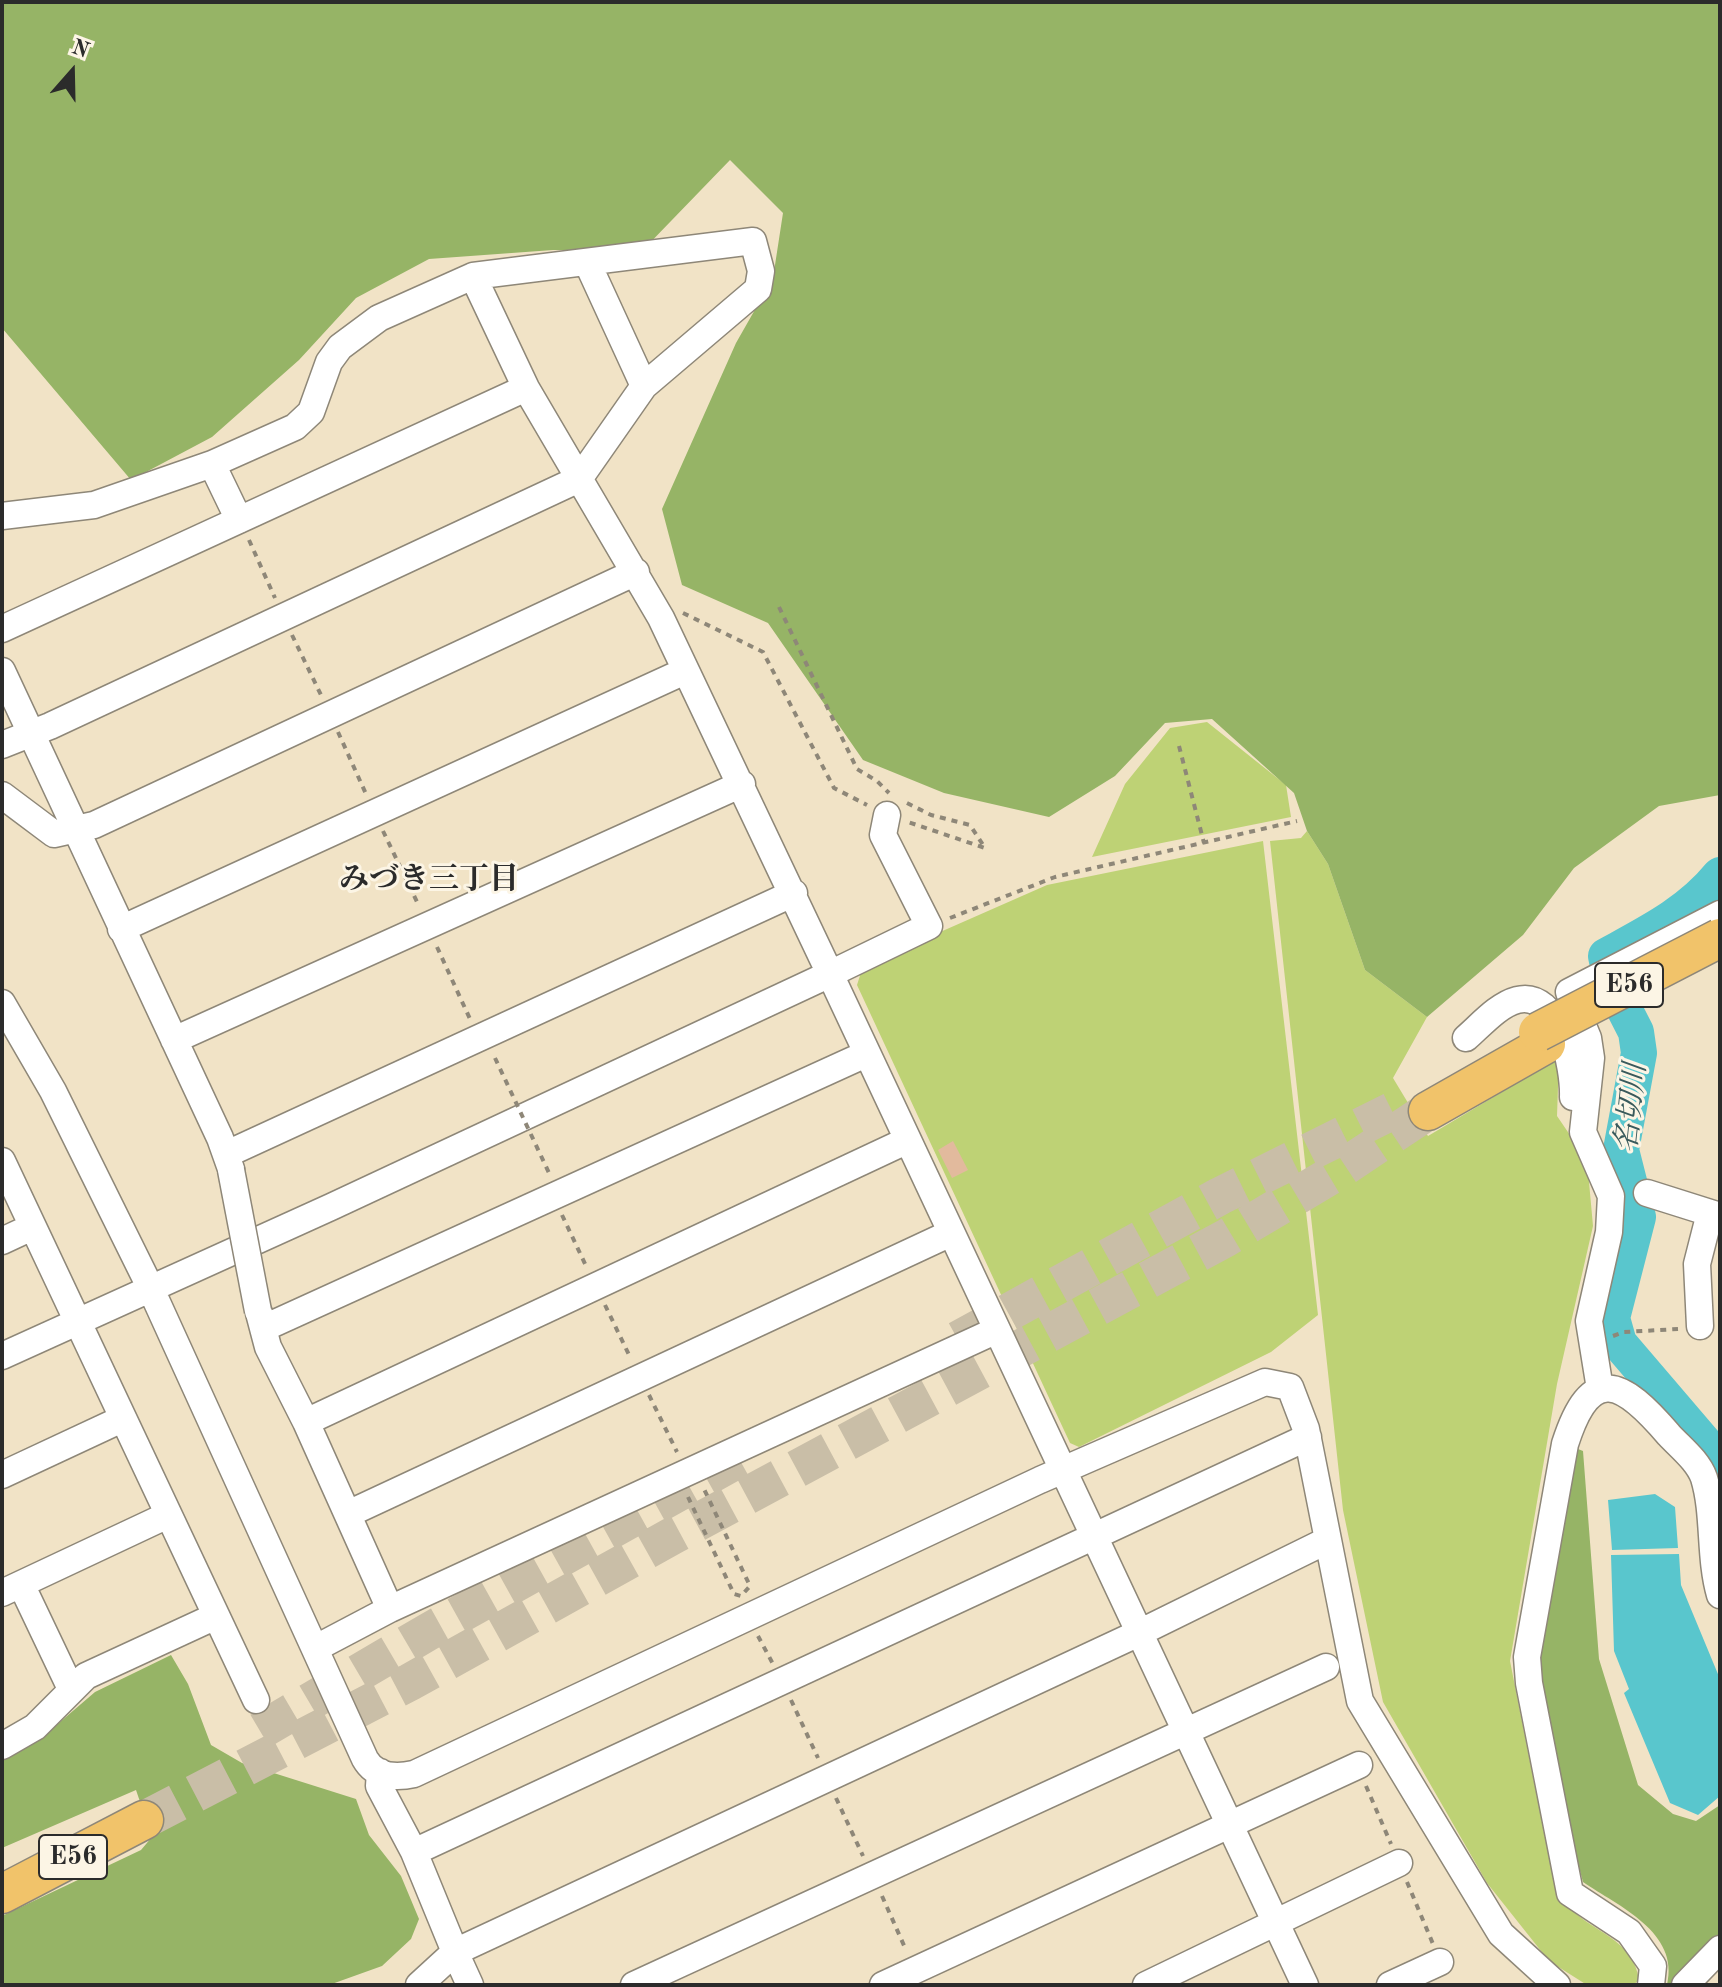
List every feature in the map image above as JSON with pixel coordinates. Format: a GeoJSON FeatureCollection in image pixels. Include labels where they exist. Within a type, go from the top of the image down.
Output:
{"type":"FeatureCollection","features":[{"type":"Feature","properties":{"kind":"highway","name":"E56"},"geometry":{"type":"LineString","coordinates":[[1424,1104],[1720,938]]}},
{"type":"Feature","properties":{"kind":"highway","name":"E56"},"geometry":{"type":"LineString","coordinates":[[1542,1038],[1720,952]]}},
{"type":"Feature","properties":{"kind":"highway","name":"E56"},"geometry":{"type":"LineString","coordinates":[[2,1873],[141,1812],[2,1894]]}},
{"type":"Feature","properties":{"kind":"street"},"geometry":{"type":"LineString","coordinates":[[2,516],[94,505],[212,464],[304,421],[333,356],[379,318],[473,276],[753,241],[761,271],[758,289],[644,386],[579,479],[2,745]]}},
{"type":"Feature","properties":{"kind":"street"},"geometry":{"type":"LineString","coordinates":[[587,262],[644,386]]}},
{"type":"Feature","properties":{"kind":"street"},"geometry":{"type":"LineString","coordinates":[[473,276],[526,388],[661,618],[742,784],[1305,1985]]}},
{"type":"Feature","properties":{"kind":"street"},"geometry":{"type":"LineString","coordinates":[[2,629],[526,388]]}},
{"type":"Feature","properties":{"kind":"street"},"geometry":{"type":"LineString","coordinates":[[212,464],[239,520]]}},
{"type":"Feature","properties":{"kind":"street"},"geometry":{"type":"LineString","coordinates":[[2,795],[54,834],[73,830],[122,812],[636,572]]}},
{"type":"Feature","properties":{"kind":"street"},"geometry":{"type":"LineString","coordinates":[[2,671],[229,1162],[268,1347],[306,1422],[390,1609]]}},
{"type":"Feature","properties":{"kind":"street"},"geometry":{"type":"LineString","coordinates":[[121,929],[685,671]]}},
{"type":"Feature","properties":{"kind":"street"},"geometry":{"type":"LineString","coordinates":[[174,1040],[742,784]]}},
{"type":"Feature","properties":{"kind":"street"},"geometry":{"type":"LineString","coordinates":[[2,1356],[331,1207],[929,926],[883,835],[894,804]]}},
{"type":"Feature","properties":{"kind":"street"},"geometry":{"type":"LineString","coordinates":[[229,1162],[794,893]]}},
{"type":"Feature","properties":{"kind":"street"},"geometry":{"type":"LineString","coordinates":[[1583,1132],[1591,1058],[1588,1038],[1569,992],[1720,914]]}},
{"type":"Feature","properties":{"kind":"street"},"geometry":{"type":"LineString","coordinates":[[1466,1038],[1507,1003],[1529,998],[1538,1001],[1567,1043],[1574,1073],[1571,1119],[1583,1132],[1611,1196],[1609,1232],[1589,1321],[1600,1389]]}},
{"type":"Feature","properties":{"kind":"street"},"geometry":{"type":"LineString","coordinates":[[2,1003],[10,1031],[150,1287],[190,1383],[316,1648],[365,1759],[380,1772],[399,1778],[414,1774],[1064,1470],[1265,1382],[1290,1387],[1308,1437],[1360,1701],[1501,1934],[1557,1985]]}},
{"type":"Feature","properties":{"kind":"street"},"geometry":{"type":"LineString","coordinates":[[261,1320],[552,1186],[866,1054]]}},
{"type":"Feature","properties":{"kind":"street"},"geometry":{"type":"LineString","coordinates":[[306,1422],[908,1140]]}},
{"type":"Feature","properties":{"kind":"street"},"geometry":{"type":"LineString","coordinates":[[2,1161],[256,1700]]}},
{"type":"Feature","properties":{"kind":"street"},"geometry":{"type":"LineString","coordinates":[[1647,1193],[1715,1215],[1697,1264],[1700,1326]]}},
{"type":"Feature","properties":{"kind":"street"},"geometry":{"type":"LineString","coordinates":[[2,1241],[32,1227]]}},
{"type":"Feature","properties":{"kind":"street"},"geometry":{"type":"LineString","coordinates":[[348,1514],[951,1233]]}},
{"type":"Feature","properties":{"kind":"street"},"geometry":{"type":"LineString","coordinates":[[316,1648],[390,1609],[689,1477],[997,1330]]}},
{"type":"Feature","properties":{"kind":"street"},"geometry":{"type":"LineString","coordinates":[[1651,1985],[1653,1966],[1629,1932],[1570,1893],[1529,1683],[1527,1657],[1565,1444],[1576,1411],[1587,1395],[1600,1389],[1615,1389],[1650,1413],[1697,1464],[1704,1478],[1710,1544],[1720,1595]]}},
{"type":"Feature","properties":{"kind":"street"},"geometry":{"type":"LineString","coordinates":[[2,1475],[122,1419]]}},
{"type":"Feature","properties":{"kind":"street"},"geometry":{"type":"LineString","coordinates":[[414,1852],[1308,1437]]}},
{"type":"Feature","properties":{"kind":"street"},"geometry":{"type":"LineString","coordinates":[[71,1689],[11,1588],[168,1515]]}},
{"type":"Feature","properties":{"kind":"street"},"geometry":{"type":"LineString","coordinates":[[419,1985],[455,1952],[1141,1632],[1328,1540]]}},
{"type":"Feature","properties":{"kind":"street"},"geometry":{"type":"LineString","coordinates":[[2,1746],[35,1727],[86,1676],[216,1616]]}},
{"type":"Feature","properties":{"kind":"street"},"geometry":{"type":"LineString","coordinates":[[634,1985],[1186,1728],[1326,1667]]}},
{"type":"Feature","properties":{"kind":"street"},"geometry":{"type":"LineString","coordinates":[[883,1985],[1359,1765]]}},
{"type":"Feature","properties":{"kind":"street"},"geometry":{"type":"LineString","coordinates":[[380,1772],[379,1786],[414,1852],[470,1985]]}},
{"type":"Feature","properties":{"kind":"street"},"geometry":{"type":"LineString","coordinates":[[1146,1985],[1399,1863]]}},
{"type":"Feature","properties":{"kind":"street"},"geometry":{"type":"LineString","coordinates":[[1685,1985],[1720,1949]]}},
{"type":"Feature","properties":{"kind":"street"},"geometry":{"type":"LineString","coordinates":[[1390,1985],[1440,1962]]}},
{"type":"Feature","properties":{"kind":"path"},"geometry":{"type":"LineString","coordinates":[[661,618],[680,612],[763,652],[834,788],[894,804],[931,815],[970,825],[985,848],[894,804],[877,781],[857,769],[779,607]]}},
{"type":"Feature","properties":{"kind":"path"},"geometry":{"type":"LineString","coordinates":[[1179,746],[1204,843]]}},
{"type":"Feature","properties":{"kind":"path"},"geometry":{"type":"LineString","coordinates":[[929,926],[1055,877],[1297,821]]}},
{"type":"Feature","properties":{"kind":"path"},"geometry":{"type":"LineString","coordinates":[[495,1058],[640,1378],[689,1477],[703,1487],[750,1586],[741,1596],[734,1594],[687,1496],[689,1477]]}},
{"type":"Feature","properties":{"kind":"path"},"geometry":{"type":"LineString","coordinates":[[1624,1332],[1700,1326]]}},
{"type":"Feature","properties":{"kind":"path"},"geometry":{"type":"LineString","coordinates":[[756,1633],[782,1681],[915,1970]]}},
{"type":"Feature","properties":{"kind":"green space"},"geometry":{"type":"Polygon","coordinates":[[[2,2],[1720,2],[1720,795],[1659,806],[1574,868],[1523,935],[1427,1017],[1365,970],[1328,864],[1307,831],[1294,793],[1212,719],[1165,723],[1115,776],[1049,817],[944,793],[863,760],[768,623],[682,585],[662,509],[736,343],[773,278],[783,213],[730,160],[642,251],[553,250],[429,259],[356,298],[299,360],[212,437],[131,480],[2,328],[2,2]]]}},
{"type":"Feature","properties":{"kind":"green space"},"geometry":{"type":"Polygon","coordinates":[[[1207,722],[1286,785],[1291,817],[1092,857],[1125,784],[1170,728],[1207,722]]]}},
{"type":"Feature","properties":{"kind":"green space"},"geometry":{"type":"Polygon","coordinates":[[[1307,831],[1328,864],[1365,970],[1427,1017],[1393,1078],[1428,1136],[1559,1058],[1557,1116],[1587,1160],[1593,1226],[1557,1384],[1510,1661],[1554,1883],[1561,1898],[1577,1915],[1629,1954],[1639,1980],[1633,1985],[1587,1985],[1549,1961],[1487,1883],[1383,1702],[1343,1510],[1270,841],[1301,838],[1307,831]]]}},
{"type":"Feature","properties":{"kind":"green space"},"geometry":{"type":"Polygon","coordinates":[[[1263,841],[1318,1315],[1271,1352],[1079,1447],[1070,1443],[857,985],[863,966],[1047,885],[1263,841]]]}},
{"type":"Feature","properties":{"kind":"green space"},"geometry":{"type":"Polygon","coordinates":[[[1578,1449],[1583,1451],[1599,1659],[1638,1785],[1673,1814],[1696,1821],[1720,1805],[1720,1935],[1676,1985],[1667,1985],[1669,1966],[1655,1935],[1628,1911],[1583,1882],[1554,1775],[1540,1661],[1578,1449]]]}},
{"type":"Feature","properties":{"kind":"green space"},"geometry":{"type":"Polygon","coordinates":[[[171,1655],[188,1684],[211,1745],[242,1763],[356,1799],[369,1835],[401,1876],[419,1919],[411,1939],[382,1966],[329,1985],[2,1985],[2,1916],[141,1850],[152,1837],[136,1790],[2,1848],[2,1755],[46,1734],[95,1692],[171,1655]]]}},
{"type":"Feature","properties":{"kind":"water"},"geometry":{"type":"Polygon","coordinates":[[[1655,1494],[1675,1507],[1678,1548],[1612,1550],[1608,1500],[1655,1494]]]}},
{"type":"Feature","properties":{"kind":"water"},"geometry":{"type":"Polygon","coordinates":[[[1679,1554],[1681,1585],[1720,1679],[1720,1796],[1698,1815],[1670,1803],[1624,1693],[1629,1689],[1614,1651],[1611,1555],[1679,1554]]]}},
{"type":"Feature","properties":{"kind":"building"},"geometry":{"type":"Polygon","coordinates":[[[953,1141],[968,1170],[952,1178],[938,1150],[953,1141]]]}},
{"type":"Feature","properties":{"kind":"waterway","name":"名切川"},"geometry":{"type":"LineString","coordinates":[[1720,875],[1681,911],[1606,956],[1612,985],[1636,1032],[1639,1053],[1621,1150],[1638,1217],[1612,1318],[1619,1343],[1720,1461]]}},
{"type":"Feature","properties":{"kind":"tunnel"},"geometry":{"type":"LineString","coordinates":[[958,1340],[1220,1196],[1392,1111]]}},
{"type":"Feature","properties":{"kind":"tunnel"},"geometry":{"type":"LineString","coordinates":[[144,1820],[410,1682],[674,1535],[1226,1238],[1335,1173],[1428,1111]]}},
{"type":"Feature","properties":{"kind":"tunnel"},"geometry":{"type":"LineString","coordinates":[[260,1731],[428,1632],[742,1457]]}},
{"type":"Feature","properties":{"kind":"district","name":"みづき三丁目"},"geometry":{"type":"Point","coordinates":[429,880]}}]}
